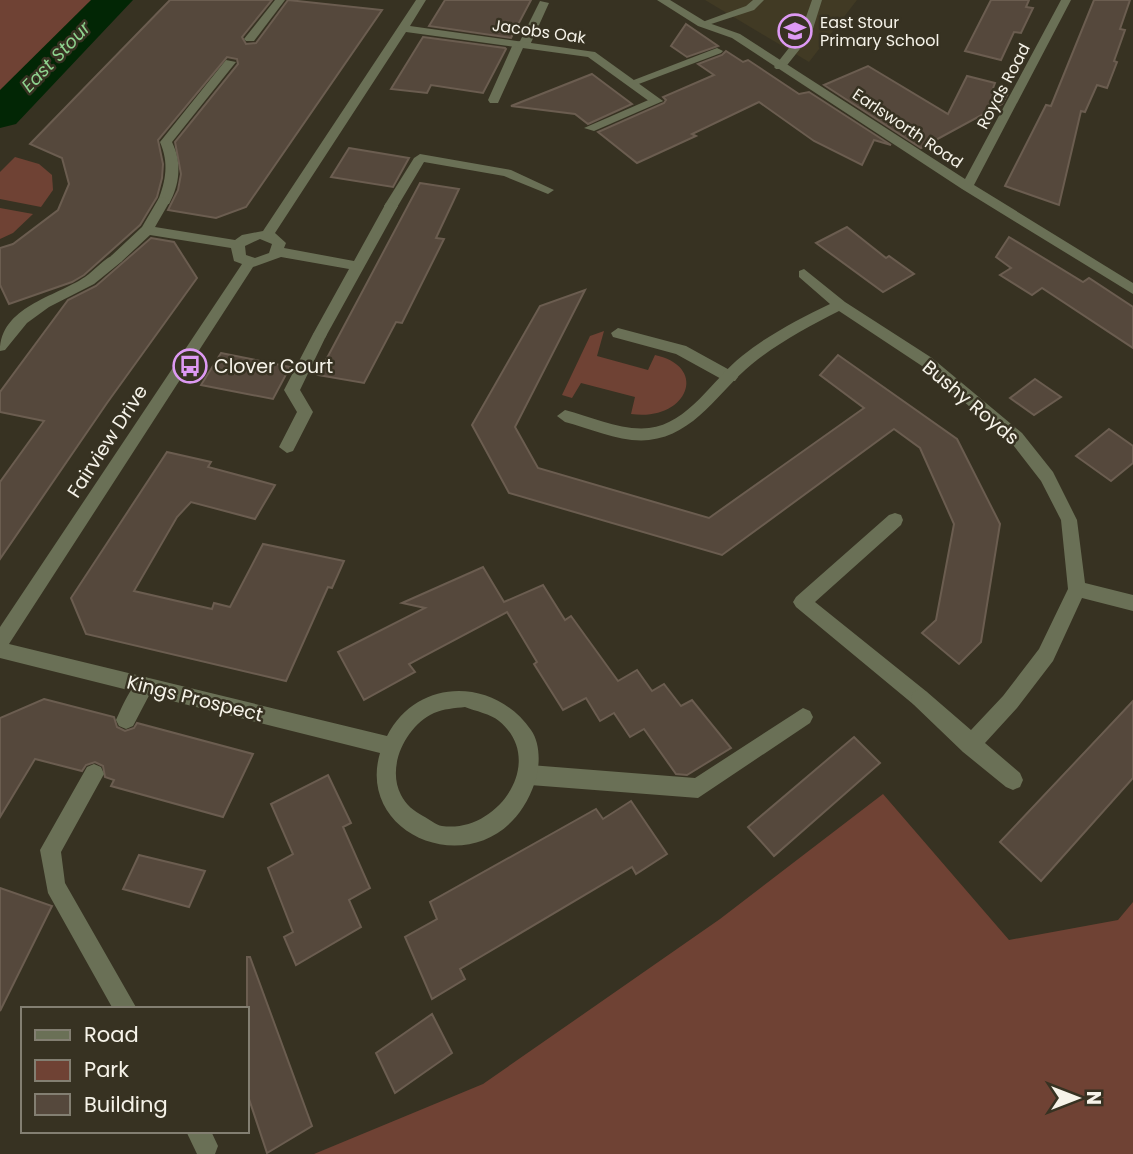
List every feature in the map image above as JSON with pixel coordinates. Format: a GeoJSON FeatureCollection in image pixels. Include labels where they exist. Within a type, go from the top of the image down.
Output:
{"type":"FeatureCollection","features":[{"type":"Feature","properties":{"kind":"street"},"geometry":{"type":"LineString","coordinates":[[250,38],[281,0]]}},
{"type":"Feature","properties":{"kind":"street"},"geometry":{"type":"LineString","coordinates":[[267,235],[421,0]]}},
{"type":"Feature","properties":{"kind":"street","name":"Earlsworth Road"},"geometry":{"type":"LineString","coordinates":[[662,0],[702,24],[736,36],[780,67],[836,99],[967,186],[1133,289]]}},
{"type":"Feature","properties":{"kind":"street"},"geometry":{"type":"LineString","coordinates":[[702,24],[750,8],[759,0]]}},
{"type":"Feature","properties":{"kind":"street"},"geometry":{"type":"LineString","coordinates":[[780,67],[805,35],[817,0]]}},
{"type":"Feature","properties":{"kind":"street","name":"Royds Road"},"geometry":{"type":"LineString","coordinates":[[967,186],[1066,0]]}},
{"type":"Feature","properties":{"kind":"street"},"geometry":{"type":"LineString","coordinates":[[494,100],[544,3]]}},
{"type":"Feature","properties":{"kind":"street","name":"Jacobs Oak"},"geometry":{"type":"LineString","coordinates":[[403,28],[591,54],[657,101],[590,128]]}},
{"type":"Feature","properties":{"kind":"street"},"geometry":{"type":"LineString","coordinates":[[632,83],[717,51]]}},
{"type":"Feature","properties":{"kind":"street"},"geometry":{"type":"LineString","coordinates":[[0,346],[22,319],[89,281],[146,230],[173,180],[174,157],[166,142],[230,62]]}},
{"type":"Feature","properties":{"kind":"street"},"geometry":{"type":"LineString","coordinates":[[287,447],[305,412],[292,390],[320,334],[420,158],[507,173],[548,190]]}},
{"type":"Feature","properties":{"kind":"street"},"geometry":{"type":"LineString","coordinates":[[146,230],[238,245],[253,236],[267,235],[277,239],[279,252]]}},
{"type":"Feature","properties":{"kind":"street"},"geometry":{"type":"LineString","coordinates":[[238,245],[239,258],[248,263],[263,262],[279,252],[358,266]]}},
{"type":"Feature","properties":{"kind":"street","name":"Fairview Drive"},"geometry":{"type":"LineString","coordinates":[[0,642],[248,263]]}},
{"type":"Feature","properties":{"kind":"street","name":"Bushy Royds"},"geometry":{"type":"LineString","coordinates":[[804,274],[839,305],[927,362],[1016,437],[1047,477],[1069,520],[1077,589]]}},
{"type":"Feature","properties":{"kind":"street"},"geometry":{"type":"LineString","coordinates":[[565,416],[604,427],[649,434],[674,426],[746,362],[793,329],[839,305]]}},
{"type":"Feature","properties":{"kind":"street"},"geometry":{"type":"LineString","coordinates":[[618,333],[681,350],[730,377]]}},
{"type":"Feature","properties":{"kind":"street"},"geometry":{"type":"LineString","coordinates":[[895,520],[802,601],[1013,780]]}},
{"type":"Feature","properties":{"kind":"street"},"geometry":{"type":"LineString","coordinates":[[970,745],[1010,702],[1046,655],[1077,589],[1133,603]]}},
{"type":"Feature","properties":{"kind":"street","name":"Kings Prospect"},"geometry":{"type":"LineString","coordinates":[[0,650],[390,746]]}},
{"type":"Feature","properties":{"kind":"street"},"geometry":{"type":"LineString","coordinates":[[126,720],[145,686]]}},
{"type":"Feature","properties":{"kind":"street"},"geometry":{"type":"LineString","coordinates":[[466,698],[488,702],[508,714],[522,731],[530,752],[530,775],[522,797],[507,816],[486,830],[462,837],[438,836],[416,827],[399,811],[388,791],[385,769],[390,746],[402,726],[420,710],[442,701],[466,698]]}},
{"type":"Feature","properties":{"kind":"street"},"geometry":{"type":"LineString","coordinates":[[530,775],[698,788],[803,717]]}},
{"type":"Feature","properties":{"kind":"street"},"geometry":{"type":"LineString","coordinates":[[94,774],[50,850],[55,886],[125,1007]]}},
{"type":"Feature","properties":{"kind":"shaded area","name":"East Stour Primary School"},"geometry":{"type":"Polygon","coordinates":[[[705,0],[857,0],[809,62],[705,0]]]}},
{"type":"Feature","properties":{"kind":"green space"},"geometry":{"type":"Polygon","coordinates":[[[0,0],[99,0],[0,97],[0,0]]]}},
{"type":"Feature","properties":{"kind":"green space"},"geometry":{"type":"Polygon","coordinates":[[[15,157],[39,164],[52,175],[53,190],[41,207],[0,199],[0,172],[15,157]]]}},
{"type":"Feature","properties":{"kind":"green space"},"geometry":{"type":"Polygon","coordinates":[[[0,208],[33,214],[13,233],[0,239],[0,208]]]}},
{"type":"Feature","properties":{"kind":"green space"},"geometry":{"type":"Polygon","coordinates":[[[604,331],[597,356],[648,370],[655,355],[672,361],[682,370],[686,381],[685,392],[678,402],[666,410],[650,414],[631,414],[635,397],[581,383],[572,398],[562,395],[590,336],[604,331]]]}},
{"type":"Feature","properties":{"kind":"green space"},"geometry":{"type":"Polygon","coordinates":[[[883,794],[1009,940],[1118,920],[1133,902],[1133,1154],[314,1154],[483,1084],[720,919],[883,794]]]}},
{"type":"Feature","properties":{"kind":"building"},"geometry":{"type":"Polygon","coordinates":[[[170,0],[272,0],[242,37],[246,44],[256,43],[288,0],[382,10],[246,207],[216,218],[168,210],[178,190],[181,174],[175,142],[238,64],[237,59],[227,57],[158,140],[163,164],[162,178],[157,197],[140,225],[84,275],[72,282],[9,304],[0,285],[0,248],[13,244],[58,210],[69,184],[62,158],[30,144],[170,0]]]}},
{"type":"Feature","properties":{"kind":"building"},"geometry":{"type":"Polygon","coordinates":[[[445,0],[531,0],[511,38],[429,26],[445,0]]]}},
{"type":"Feature","properties":{"kind":"building"},"geometry":{"type":"Polygon","coordinates":[[[991,0],[1029,0],[1026,7],[1033,8],[1021,33],[1014,32],[1001,60],[965,51],[991,0]]]}},
{"type":"Feature","properties":{"kind":"building"},"geometry":{"type":"Polygon","coordinates":[[[1094,0],[1130,0],[1120,29],[1125,30],[1114,61],[1117,62],[1107,88],[1097,85],[1085,112],[1081,111],[1059,205],[1005,186],[1046,105],[1051,106],[1094,0]]]}},
{"type":"Feature","properties":{"kind":"building"},"geometry":{"type":"Polygon","coordinates":[[[686,24],[718,46],[687,57],[671,46],[686,24]]]}},
{"type":"Feature","properties":{"kind":"building"},"geometry":{"type":"Polygon","coordinates":[[[423,37],[506,49],[483,93],[431,85],[427,93],[391,89],[423,37]]]}},
{"type":"Feature","properties":{"kind":"building"},"geometry":{"type":"Polygon","coordinates":[[[726,51],[743,62],[748,60],[799,94],[809,92],[891,145],[874,140],[862,165],[814,141],[759,102],[692,134],[696,136],[637,163],[598,132],[664,103],[666,100],[663,97],[714,75],[698,64],[726,51]]]}},
{"type":"Feature","properties":{"kind":"building"},"geometry":{"type":"Polygon","coordinates":[[[868,66],[948,114],[967,76],[995,83],[992,91],[1007,95],[1002,104],[921,148],[824,85],[868,66]]]}},
{"type":"Feature","properties":{"kind":"building"},"geometry":{"type":"Polygon","coordinates":[[[592,74],[632,104],[588,124],[575,114],[511,106],[592,74]]]}},
{"type":"Feature","properties":{"kind":"building"},"geometry":{"type":"Polygon","coordinates":[[[349,148],[409,158],[393,187],[331,177],[349,148]]]}},
{"type":"Feature","properties":{"kind":"building"},"geometry":{"type":"Polygon","coordinates":[[[420,183],[459,189],[436,238],[444,239],[402,323],[396,322],[364,383],[318,375],[420,183]]]}},
{"type":"Feature","properties":{"kind":"building"},"geometry":{"type":"Polygon","coordinates":[[[847,227],[886,258],[889,256],[914,274],[883,292],[816,243],[847,227]]]}},
{"type":"Feature","properties":{"kind":"building"},"geometry":{"type":"Polygon","coordinates":[[[1009,237],[1083,282],[1089,278],[1133,307],[1133,348],[1042,288],[1032,295],[1000,275],[1011,268],[996,257],[1009,237]]]}},
{"type":"Feature","properties":{"kind":"building"},"geometry":{"type":"Polygon","coordinates":[[[151,238],[174,242],[197,278],[0,559],[0,482],[44,421],[0,412],[0,392],[68,300],[96,286],[151,238]]]}},
{"type":"Feature","properties":{"kind":"building"},"geometry":{"type":"Polygon","coordinates":[[[585,290],[515,427],[538,468],[709,518],[864,408],[820,375],[838,355],[957,439],[1000,524],[981,642],[959,664],[922,633],[936,620],[954,524],[920,448],[894,429],[722,555],[509,493],[472,425],[540,306],[585,290]]]}},
{"type":"Feature","properties":{"kind":"building"},"geometry":{"type":"Polygon","coordinates":[[[221,353],[290,367],[273,399],[201,385],[221,353]]]}},
{"type":"Feature","properties":{"kind":"building"},"geometry":{"type":"Polygon","coordinates":[[[1035,379],[1061,397],[1034,415],[1010,398],[1035,379]]]}},
{"type":"Feature","properties":{"kind":"building"},"geometry":{"type":"Polygon","coordinates":[[[1109,429],[1133,446],[1133,463],[1111,481],[1076,456],[1109,429]]]}},
{"type":"Feature","properties":{"kind":"building"},"geometry":{"type":"Polygon","coordinates":[[[167,452],[211,462],[208,467],[275,485],[255,519],[191,502],[177,517],[134,591],[212,609],[214,603],[230,607],[263,544],[344,561],[332,588],[328,587],[286,681],[86,634],[71,598],[167,452]]]}},
{"type":"Feature","properties":{"kind":"building"},"geometry":{"type":"Polygon","coordinates":[[[483,567],[504,602],[543,585],[565,620],[571,616],[618,681],[637,670],[652,691],[664,684],[681,706],[692,700],[731,748],[687,775],[676,774],[644,729],[630,737],[614,713],[600,721],[586,698],[563,710],[534,664],[537,662],[507,612],[409,664],[415,672],[364,700],[338,652],[425,608],[402,603],[483,567]]]}},
{"type":"Feature","properties":{"kind":"building"},"geometry":{"type":"Polygon","coordinates":[[[44,699],[114,717],[117,727],[125,731],[134,728],[137,723],[253,754],[223,817],[111,786],[114,780],[105,777],[103,766],[95,762],[86,765],[82,771],[35,759],[0,817],[0,718],[44,699]]]}},
{"type":"Feature","properties":{"kind":"building"},"geometry":{"type":"Polygon","coordinates":[[[1133,701],[1133,778],[1041,881],[1000,842],[1133,701]]]}},
{"type":"Feature","properties":{"kind":"building"},"geometry":{"type":"Polygon","coordinates":[[[854,737],[880,763],[774,856],[748,827],[854,737]]]}},
{"type":"Feature","properties":{"kind":"building"},"geometry":{"type":"Polygon","coordinates":[[[328,775],[351,823],[343,827],[370,888],[349,900],[361,927],[296,965],[284,937],[293,932],[268,868],[293,854],[271,804],[328,775]]]}},
{"type":"Feature","properties":{"kind":"building"},"geometry":{"type":"Polygon","coordinates":[[[631,801],[667,854],[636,874],[632,867],[460,969],[465,979],[432,999],[405,937],[437,919],[430,902],[596,809],[603,819],[631,801]]]}},
{"type":"Feature","properties":{"kind":"building"},"geometry":{"type":"Polygon","coordinates":[[[139,855],[205,871],[189,907],[123,889],[139,855]]]}},
{"type":"Feature","properties":{"kind":"building"},"geometry":{"type":"Polygon","coordinates":[[[0,888],[52,906],[0,1011],[0,888]]]}},
{"type":"Feature","properties":{"kind":"building"},"geometry":{"type":"Polygon","coordinates":[[[247,957],[250,957],[312,1126],[267,1153],[248,1096],[247,957]]]}},
{"type":"Feature","properties":{"kind":"building"},"geometry":{"type":"Polygon","coordinates":[[[432,1014],[452,1053],[395,1093],[376,1053],[432,1014]]]}},
{"type":"Feature","properties":{"kind":"waterway","name":"East Stour"},"geometry":{"type":"LineString","coordinates":[[0,115],[113,0]]}},
{"type":"Feature","properties":{"kind":"place","name":"East Stour Primary School"},"geometry":{"type":"Point","coordinates":[795,31]}},
{"type":"Feature","properties":{"kind":"place","name":"Clover Court"},"geometry":{"type":"Point","coordinates":[190,366]}}]}
